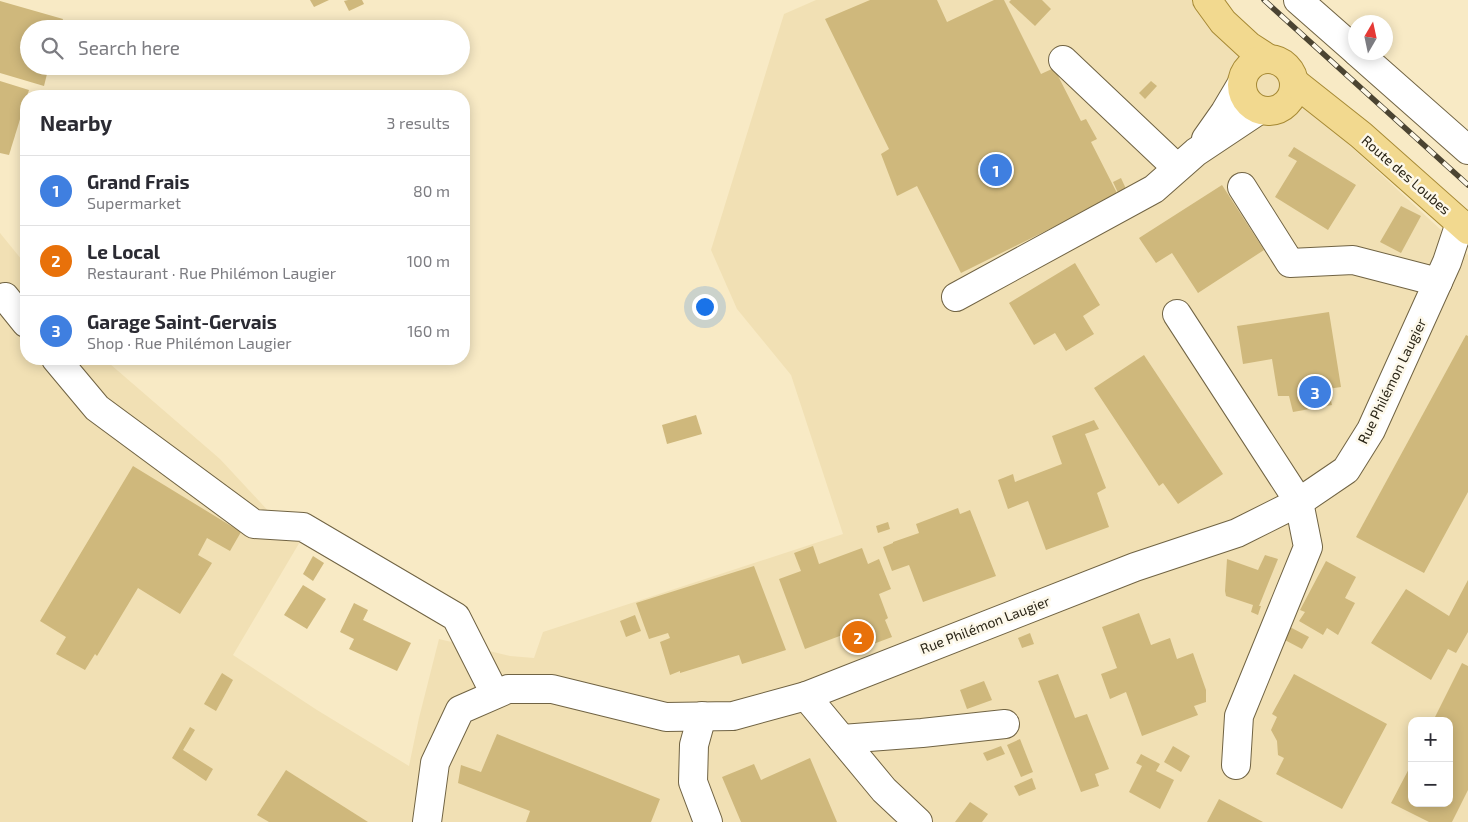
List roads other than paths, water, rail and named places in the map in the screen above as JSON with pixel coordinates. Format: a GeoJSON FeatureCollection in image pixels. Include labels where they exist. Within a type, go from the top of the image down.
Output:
{"type":"FeatureCollection","features":[{"type":"Feature","properties":{"kind":"main road"},"geometry":{"type":"LineString","coordinates":[[1207,0],[1223,22],[1249,46],[1269,59]]}},
{"type":"Feature","properties":{"kind":"main road"},"geometry":{"type":"LineString","coordinates":[[1223,22],[1242,82],[1243,95],[1250,104],[1269,109],[1288,102],[1293,93],[1294,82],[1286,66],[1278,61],[1269,59],[1260,60],[1252,64],[1246,70],[1242,82]]}},
{"type":"Feature","properties":{"kind":"main road","name":"Route des Loubes"},"geometry":{"type":"LineString","coordinates":[[1294,82],[1361,135],[1464,227]]}},
{"type":"Feature","properties":{"kind":"main road","name":"Route des Loubes"},"geometry":{"type":"LineString","coordinates":[[1269,109],[1343,121]]}},
{"type":"Feature","properties":{"kind":"street"},"geometry":{"type":"LineString","coordinates":[[1298,0],[1348,45]]}},
{"type":"Feature","properties":{"kind":"street"},"geometry":{"type":"LineString","coordinates":[[1063,60],[1187,160]]}},
{"type":"Feature","properties":{"kind":"street"},"geometry":{"type":"LineString","coordinates":[[1365,60],[1468,150]]}},
{"type":"Feature","properties":{"kind":"street"},"geometry":{"type":"LineString","coordinates":[[1187,160],[1225,112],[1242,82]]}},
{"type":"Feature","properties":{"kind":"street"},"geometry":{"type":"LineString","coordinates":[[956,297],[1154,189],[1187,160],[1269,109]]}},
{"type":"Feature","properties":{"kind":"street"},"geometry":{"type":"LineString","coordinates":[[1242,187],[1290,263],[1353,260],[1438,282]]}},
{"type":"Feature","properties":{"kind":"street","name":"Rue Philémon Laugier"},"geometry":{"type":"LineString","coordinates":[[427,822],[434,762],[460,710],[508,689],[552,689],[666,717],[733,716],[806,696],[1135,566],[1237,533],[1299,502],[1346,470],[1371,430],[1464,227]]}},
{"type":"Feature","properties":{"kind":"street"},"geometry":{"type":"LineString","coordinates":[[5,297],[20,316]]}},
{"type":"Feature","properties":{"kind":"street"},"geometry":{"type":"LineString","coordinates":[[1177,314],[1299,502],[1308,547],[1239,716],[1236,765]]}},
{"type":"Feature","properties":{"kind":"street"},"geometry":{"type":"LineString","coordinates":[[61,365],[97,408],[254,524],[303,527],[456,617],[496,694]]}},
{"type":"Feature","properties":{"kind":"street"},"geometry":{"type":"LineString","coordinates":[[806,696],[884,790],[918,822]]}},
{"type":"Feature","properties":{"kind":"street"},"geometry":{"type":"LineString","coordinates":[[702,716],[694,746],[693,782],[708,822]]}},
{"type":"Feature","properties":{"kind":"street"},"geometry":{"type":"LineString","coordinates":[[842,739],[922,734],[1005,724]]}},
{"type":"Feature","properties":{"kind":"railway"},"geometry":{"type":"LineString","coordinates":[[1264,0],[1468,185]]}},
{"type":"Feature","properties":{"kind":"place","name":"Grand Frais"},"geometry":{"type":"Point","coordinates":[996,170]}},
{"type":"Feature","properties":{"kind":"place","name":"Garage Saint-Gervais"},"geometry":{"type":"Point","coordinates":[1315,392]}},
{"type":"Feature","properties":{"kind":"place","name":"Le Local"},"geometry":{"type":"Point","coordinates":[858,637]}}]}
